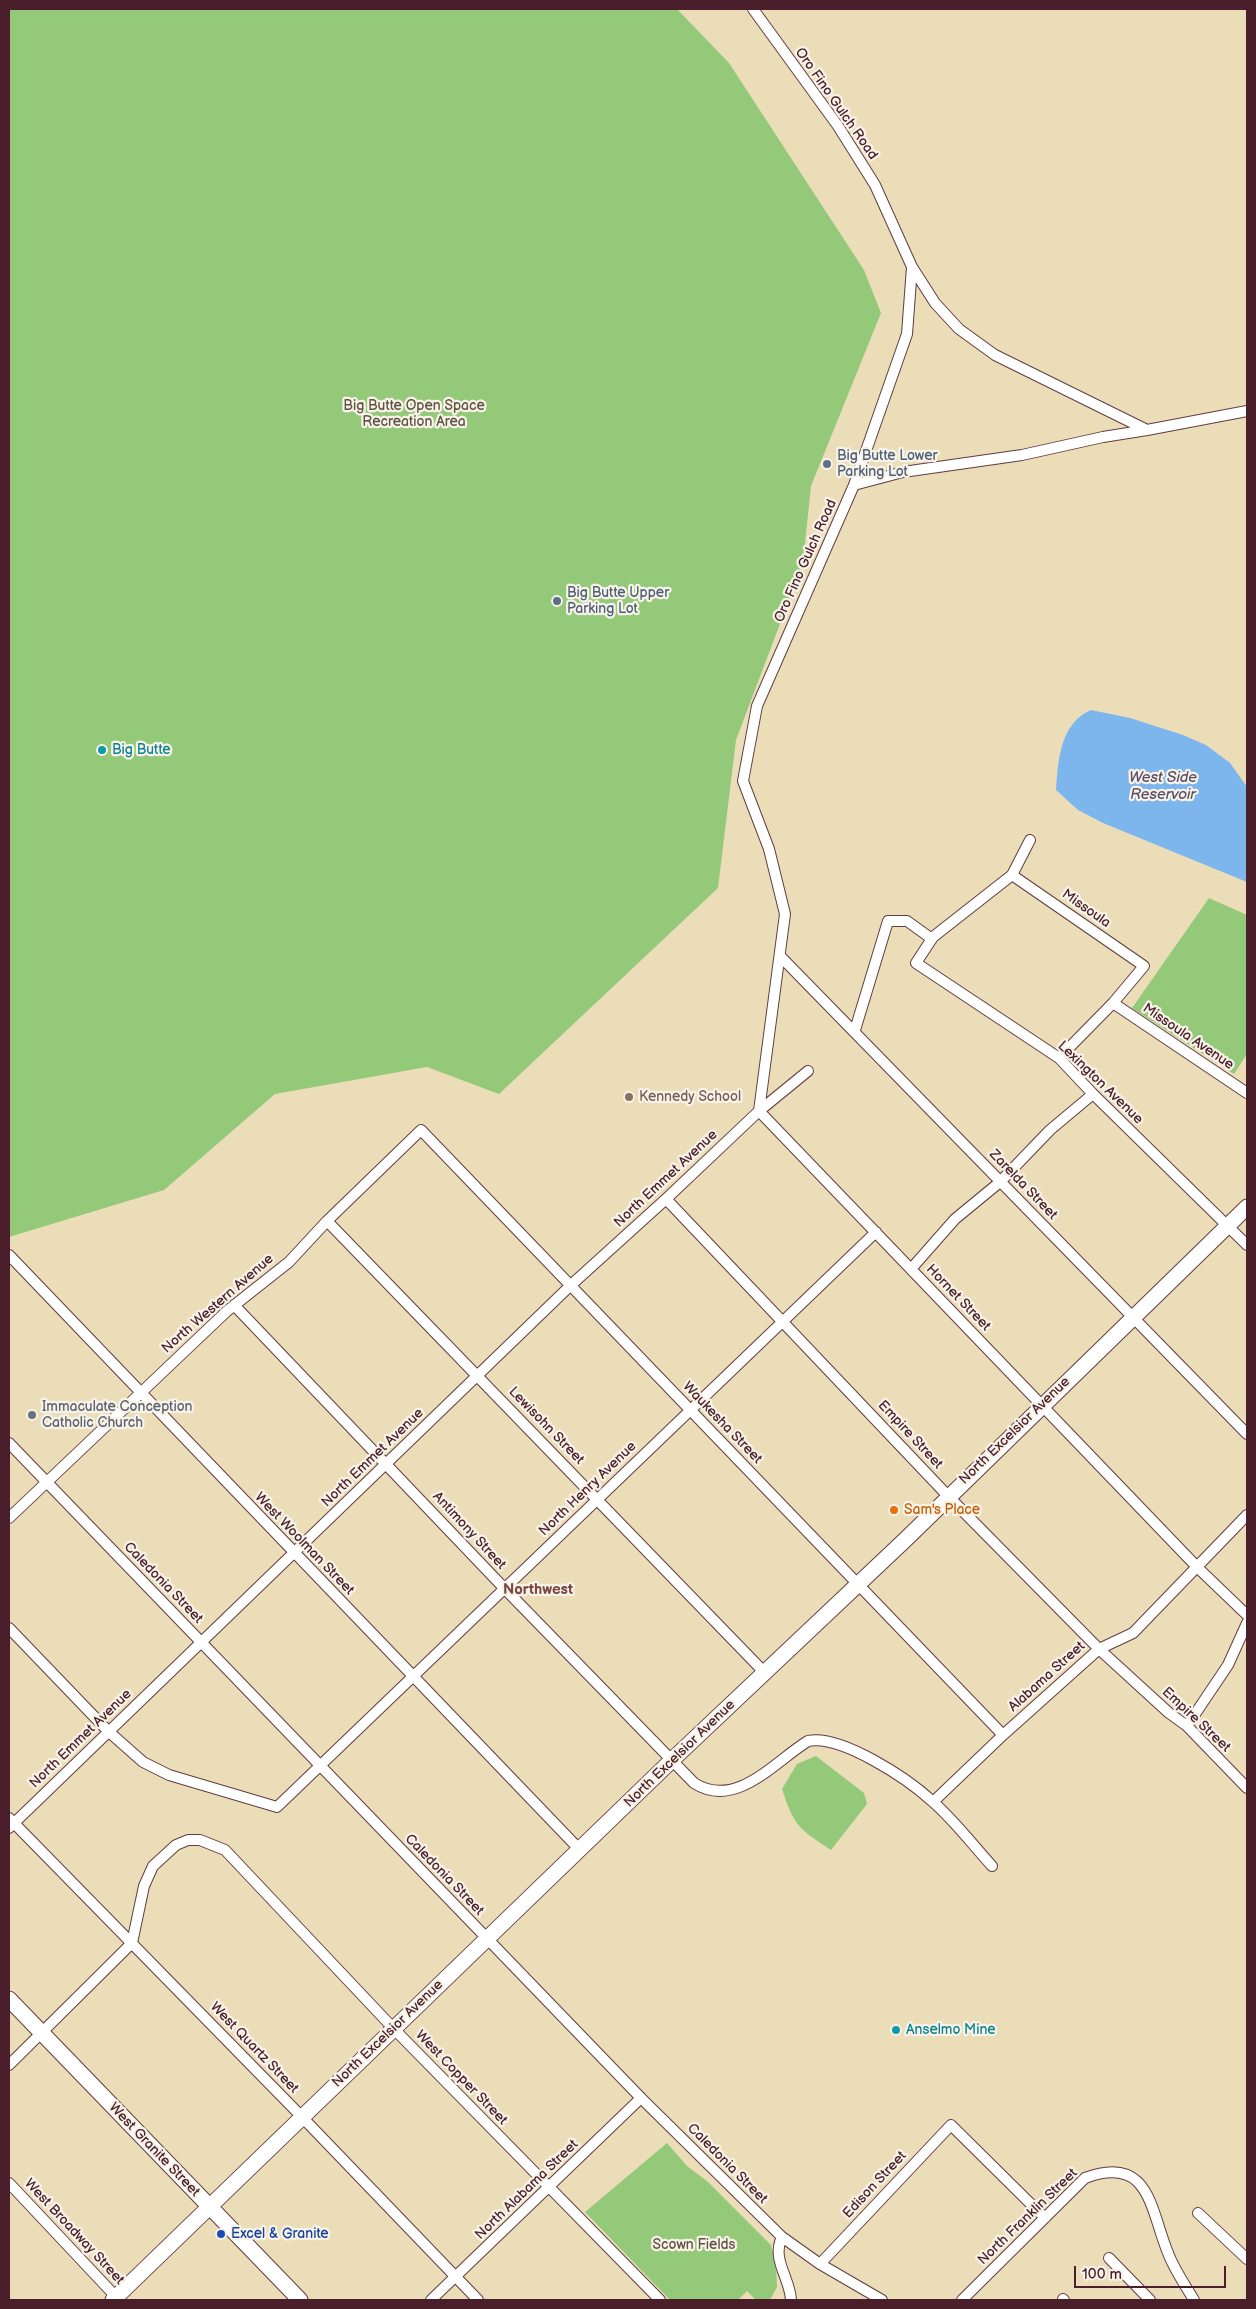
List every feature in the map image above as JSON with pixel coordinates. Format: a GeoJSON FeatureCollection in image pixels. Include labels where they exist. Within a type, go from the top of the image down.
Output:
{"type":"FeatureCollection","features":[{"type":"Feature","properties":{"kind":"street","name":"Oro Fino Gulch Road"},"geometry":{"type":"LineString","coordinates":[[753,9],[838,126],[874,185],[912,267],[908,334],[854,485],[757,706],[743,780],[769,848],[785,914],[780,956]]}},
{"type":"Feature","properties":{"kind":"street"},"geometry":{"type":"LineString","coordinates":[[912,267],[935,302],[959,329],[995,356],[1147,430]]}},
{"type":"Feature","properties":{"kind":"street"},"geometry":{"type":"LineString","coordinates":[[854,485],[903,472],[1022,455],[1103,437],[1247,411]]}},
{"type":"Feature","properties":{"kind":"street"},"geometry":{"type":"LineString","coordinates":[[855,1030],[888,921],[908,921],[932,939],[1012,875],[1030,840]]}},
{"type":"Feature","properties":{"kind":"street","name":"Missoula"},"geometry":{"type":"LineString","coordinates":[[1012,875],[1144,966],[1113,1003]]}},
{"type":"Feature","properties":{"kind":"street","name":"Lexington Avenue"},"geometry":{"type":"LineString","coordinates":[[932,939],[916,963],[1059,1058],[1092,1094],[1247,1245]]}},
{"type":"Feature","properties":{"kind":"street"},"geometry":{"type":"LineString","coordinates":[[759,1111],[780,956]]}},
{"type":"Feature","properties":{"kind":"street","name":"Zarelda Street"},"geometry":{"type":"LineString","coordinates":[[780,956],[855,1030],[1000,1182],[1247,1434]]}},
{"type":"Feature","properties":{"kind":"street"},"geometry":{"type":"LineString","coordinates":[[1059,1058],[1113,1003]]}},
{"type":"Feature","properties":{"kind":"street","name":"Missoula Avenue"},"geometry":{"type":"LineString","coordinates":[[1113,1003],[1247,1093]]}},
{"type":"Feature","properties":{"kind":"street","name":"North Emmet Avenue"},"geometry":{"type":"LineString","coordinates":[[10,1823],[202,1643],[571,1285],[759,1111],[808,1071]]}},
{"type":"Feature","properties":{"kind":"street"},"geometry":{"type":"LineString","coordinates":[[911,1269],[955,1219],[1000,1182],[1050,1130],[1092,1094]]}},
{"type":"Feature","properties":{"kind":"street","name":"Hornet Street"},"geometry":{"type":"LineString","coordinates":[[759,1111],[1198,1568],[1247,1615]]}},
{"type":"Feature","properties":{"kind":"street","name":"North Western Avenue"},"geometry":{"type":"LineString","coordinates":[[9,1518],[139,1392],[234,1305],[289,1262],[327,1221],[421,1130]]}},
{"type":"Feature","properties":{"kind":"street","name":"Waukesha Street"},"geometry":{"type":"LineString","coordinates":[[421,1130],[1003,1735]]}},
{"type":"Feature","properties":{"kind":"street","name":"Empire Street"},"geometry":{"type":"LineString","coordinates":[[666,1199],[783,1320],[948,1496],[1100,1649],[1169,1713],[1186,1726],[1247,1788]]}},
{"type":"Feature","properties":{"kind":"street","name":"North Excelsior Avenue"},"geometry":{"type":"LineString","coordinates":[[116,2299],[209,2206],[671,1761],[857,1585],[1247,1207]]}},
{"type":"Feature","properties":{"kind":"street","name":"Lewisohn Street"},"geometry":{"type":"LineString","coordinates":[[327,1221],[764,1672]]}},
{"type":"Feature","properties":{"kind":"street","name":"North Henry Avenue"},"geometry":{"type":"LineString","coordinates":[[320,1766],[876,1232]]}},
{"type":"Feature","properties":{"kind":"street","name":"West Woolman Street"},"geometry":{"type":"LineString","coordinates":[[9,1255],[580,1850]]}},
{"type":"Feature","properties":{"kind":"street","name":"Antimony Street"},"geometry":{"type":"LineString","coordinates":[[234,1305],[671,1761],[701,1787],[719,1790],[731,1789],[758,1779],[798,1747],[816,1740],[835,1742],[866,1757],[910,1783],[933,1802]]}},
{"type":"Feature","properties":{"kind":"street","name":"Caledonia Street"},"geometry":{"type":"LineString","coordinates":[[9,1443],[487,1939],[642,2098],[782,2237],[820,2264],[882,2300]]}},
{"type":"Feature","properties":{"kind":"street","name":"Alabama Street"},"geometry":{"type":"LineString","coordinates":[[933,1802],[1003,1735],[1100,1649],[1132,1633],[1198,1568],[1247,1515]]}},
{"type":"Feature","properties":{"kind":"street"},"geometry":{"type":"LineString","coordinates":[[1186,1726],[1228,1665],[1247,1623]]}},
{"type":"Feature","properties":{"kind":"street"},"geometry":{"type":"LineString","coordinates":[[9,1628],[108,1731],[152,1768],[169,1775],[277,1806],[320,1766]]}},
{"type":"Feature","properties":{"kind":"street"},"geometry":{"type":"LineString","coordinates":[[933,1802],[992,1866]]}},
{"type":"Feature","properties":{"kind":"street","name":"West Quartz Street"},"geometry":{"type":"LineString","coordinates":[[10,1823],[132,1943],[478,2300]]}},
{"type":"Feature","properties":{"kind":"street","name":"West Copper Street"},"geometry":{"type":"LineString","coordinates":[[132,1943],[144,1886],[153,1866],[176,1845],[188,1840],[200,1840],[225,1850],[394,2029],[660,2300]]}},
{"type":"Feature","properties":{"kind":"street"},"geometry":{"type":"LineString","coordinates":[[9,2065],[132,1943]]}},
{"type":"Feature","properties":{"kind":"street","name":"West Granite Street"},"geometry":{"type":"LineString","coordinates":[[9,1999],[300,2300]]}},
{"type":"Feature","properties":{"kind":"street","name":"North Alabama Street"},"geometry":{"type":"LineString","coordinates":[[431,2300],[642,2098]]}},
{"type":"Feature","properties":{"kind":"street","name":"Edison Street"},"geometry":{"type":"LineString","coordinates":[[820,2264],[951,2125],[1045,2218]]}},
{"type":"Feature","properties":{"kind":"street","name":"North Franklin Street"},"geometry":{"type":"LineString","coordinates":[[962,2300],[1085,2178],[1102,2172],[1131,2177],[1141,2183],[1157,2216],[1169,2255],[1194,2300]]}},
{"type":"Feature","properties":{"kind":"street","name":"West Broadway Street"},"geometry":{"type":"LineString","coordinates":[[9,2183],[116,2299]]}},
{"type":"Feature","properties":{"kind":"street"},"geometry":{"type":"LineString","coordinates":[[1198,2214],[1247,2259]]}},
{"type":"Feature","properties":{"kind":"street"},"geometry":{"type":"LineString","coordinates":[[782,2237],[778,2251],[791,2300]]}},
{"type":"Feature","properties":{"kind":"street"},"geometry":{"type":"LineString","coordinates":[[1109,2258],[1150,2300]]}},
{"type":"Feature","properties":{"kind":"green space","name":"Big Butte Open Space Recreation Area"},"geometry":{"type":"Polygon","coordinates":[[[9,9],[677,9],[729,63],[864,270],[881,313],[811,486],[803,563],[736,740],[718,888],[499,1094],[427,1067],[275,1094],[164,1190],[9,1237],[9,9]]]}},
{"type":"Feature","properties":{"kind":"green space"},"geometry":{"type":"Polygon","coordinates":[[[1209,898],[1247,915],[1247,1054],[1234,1074],[1132,1008],[1209,898]]]}},
{"type":"Feature","properties":{"kind":"green space"},"geometry":{"type":"Polygon","coordinates":[[[816,1756],[864,1793],[867,1804],[831,1850],[799,1826],[790,1811],[782,1789],[797,1764],[816,1756]]]}},
{"type":"Feature","properties":{"kind":"green space","name":"Scown Fields"},"geometry":{"type":"Polygon","coordinates":[[[667,2143],[687,2166],[707,2181],[771,2245],[776,2264],[777,2287],[770,2300],[756,2300],[747,2291],[738,2300],[670,2300],[585,2212],[667,2143]]]}},
{"type":"Feature","properties":{"kind":"water","name":"West Side Reservoir"},"geometry":{"type":"Polygon","coordinates":[[[1091,710],[1130,718],[1183,735],[1206,745],[1230,763],[1247,787],[1247,882],[1103,823],[1078,810],[1056,790],[1060,755],[1067,733],[1081,716],[1091,710]]]}},
{"type":"Feature","properties":{"kind":"place","name":"Big Butte Lower Parking Lot"},"geometry":{"type":"Point","coordinates":[827,464]}},
{"type":"Feature","properties":{"kind":"place","name":"Big Butte Upper Parking Lot"},"geometry":{"type":"Point","coordinates":[557,601]}},
{"type":"Feature","properties":{"kind":"place","name":"Big Butte"},"geometry":{"type":"Point","coordinates":[102,750]}},
{"type":"Feature","properties":{"kind":"place","name":"Kennedy School"},"geometry":{"type":"Point","coordinates":[629,1097]}},
{"type":"Feature","properties":{"kind":"place","name":"Immaculate Conception Catholic Church"},"geometry":{"type":"Point","coordinates":[32,1415]}},
{"type":"Feature","properties":{"kind":"place","name":"Sam's Place"},"geometry":{"type":"Point","coordinates":[894,1510]}},
{"type":"Feature","properties":{"kind":"place","name":"Anselmo Mine"},"geometry":{"type":"Point","coordinates":[896,2030]}},
{"type":"Feature","properties":{"kind":"place","name":"Excel & Granite"},"geometry":{"type":"Point","coordinates":[221,2234]}},
{"type":"Feature","properties":{"kind":"district","name":"Northwest"},"geometry":{"type":"Point","coordinates":[538,1590]}}]}
